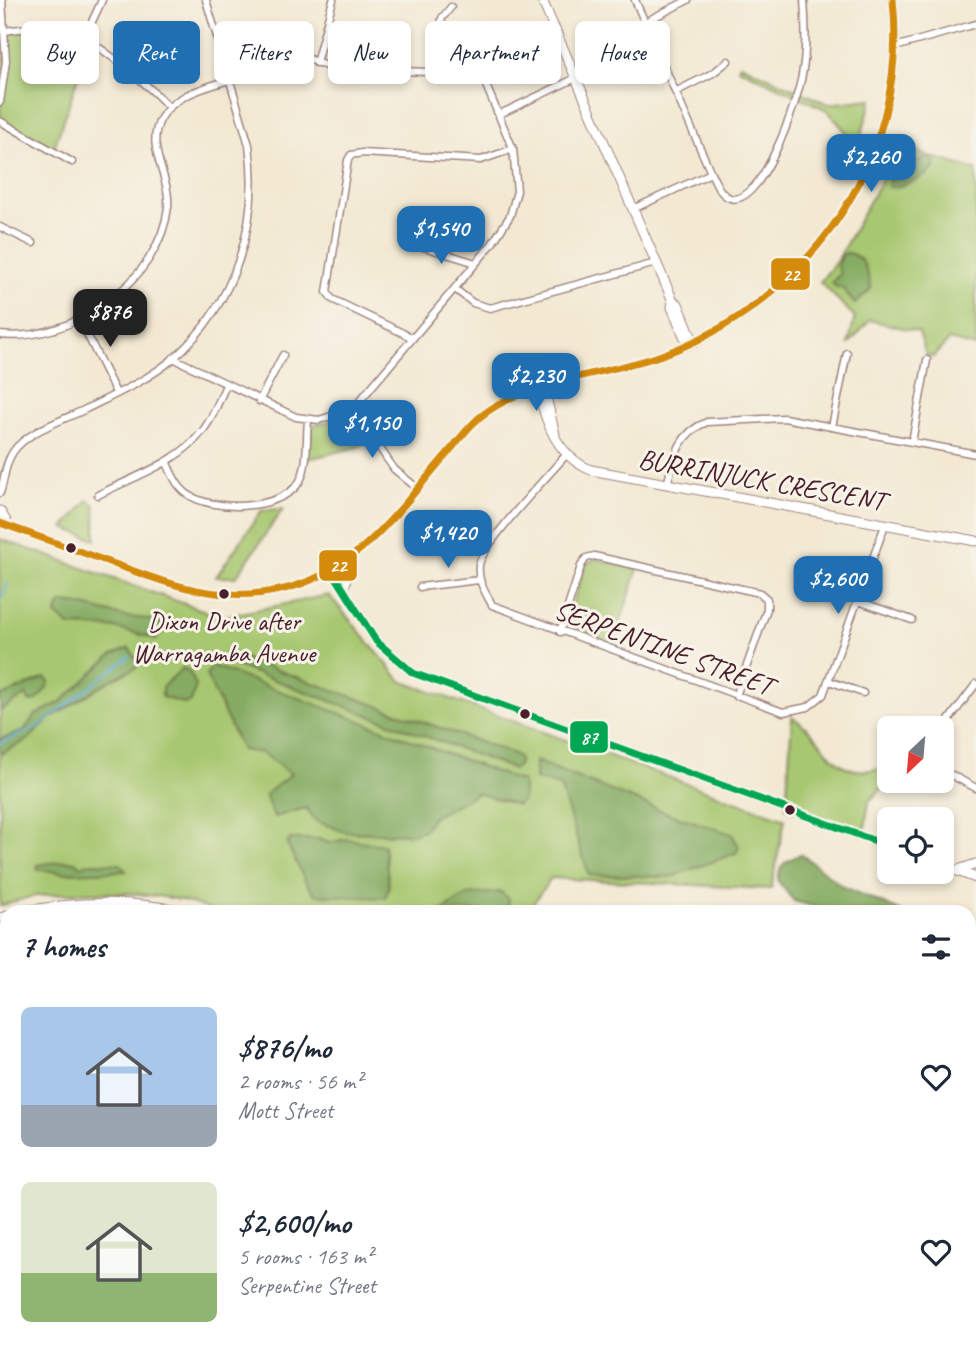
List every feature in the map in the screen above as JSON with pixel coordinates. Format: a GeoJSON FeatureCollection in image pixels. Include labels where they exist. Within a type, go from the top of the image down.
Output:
{"type":"FeatureCollection","features":[{"type":"Feature","properties":{"kind":"main road"},"geometry":{"type":"LineString","coordinates":[[542,0],[575,76]]}},
{"type":"Feature","properties":{"kind":"main road"},"geometry":{"type":"LineString","coordinates":[[0,511],[5,525],[201,593],[257,594],[296,586],[334,570],[376,537],[474,422],[494,407],[520,395],[671,352],[713,334],[779,288],[812,255],[838,220],[860,182],[883,123],[895,47],[893,0]]}},
{"type":"Feature","properties":{"kind":"main road"},"geometry":{"type":"LineString","coordinates":[[579,84],[673,301],[678,304],[691,344]]}},
{"type":"Feature","properties":{"kind":"main road"},"geometry":{"type":"LineString","coordinates":[[684,326],[713,334]]}},
{"type":"Feature","properties":{"kind":"main road"},"geometry":{"type":"LineString","coordinates":[[671,352],[684,326]]}},
{"type":"Feature","properties":{"kind":"main road"},"geometry":{"type":"LineString","coordinates":[[547,410],[562,383]]}},
{"type":"Feature","properties":{"kind":"main road"},"geometry":{"type":"LineString","coordinates":[[541,389],[549,428],[566,455]]}},
{"type":"Feature","properties":{"kind":"main road"},"geometry":{"type":"LineString","coordinates":[[520,395],[547,410]]}},
{"type":"Feature","properties":{"kind":"main road","name":"BURRINJUCK CRESCENT"},"geometry":{"type":"LineString","coordinates":[[566,455],[591,470],[976,541]]}},
{"type":"Feature","properties":{"kind":"main road"},"geometry":{"type":"LineString","coordinates":[[343,585],[351,559]]}},
{"type":"Feature","properties":{"kind":"main road"},"geometry":{"type":"LineString","coordinates":[[334,570],[376,640],[413,673],[877,842]]}},
{"type":"Feature","properties":{"kind":"main road"},"geometry":{"type":"LineString","coordinates":[[319,577],[343,585]]}},
{"type":"Feature","properties":{"kind":"main road"},"geometry":{"type":"LineString","coordinates":[[956,871],[976,864]]}},
{"type":"Feature","properties":{"kind":"main road"},"geometry":{"type":"LineString","coordinates":[[956,871],[976,876]]}},
{"type":"Feature","properties":{"kind":"main road"},"geometry":{"type":"LineString","coordinates":[[68,905],[108,905]]}},
{"type":"Feature","properties":{"kind":"street"},"geometry":{"type":"LineString","coordinates":[[0,102],[5,72],[2,0]]}},
{"type":"Feature","properties":{"kind":"street"},"geometry":{"type":"LineString","coordinates":[[92,21],[102,0]]}},
{"type":"Feature","properties":{"kind":"street"},"geometry":{"type":"LineString","coordinates":[[206,0],[214,25]]}},
{"type":"Feature","properties":{"kind":"street"},"geometry":{"type":"LineString","coordinates":[[333,0],[316,63],[345,70],[425,72]]}},
{"type":"Feature","properties":{"kind":"street"},"geometry":{"type":"LineString","coordinates":[[635,0],[645,21]]}},
{"type":"Feature","properties":{"kind":"street"},"geometry":{"type":"LineString","coordinates":[[647,21],[688,0]]}},
{"type":"Feature","properties":{"kind":"street"},"geometry":{"type":"LineString","coordinates":[[670,80],[723,194],[732,198],[745,196],[778,147],[803,74],[807,26],[804,0]]}},
{"type":"Feature","properties":{"kind":"street"},"geometry":{"type":"LineString","coordinates":[[442,21],[451,7]]}},
{"type":"Feature","properties":{"kind":"street"},"geometry":{"type":"LineString","coordinates":[[895,47],[976,24]]}},
{"type":"Feature","properties":{"kind":"street"},"geometry":{"type":"LineString","coordinates":[[4,31],[21,30]]}},
{"type":"Feature","properties":{"kind":"street"},"geometry":{"type":"LineString","coordinates":[[99,50],[154,91],[169,107]]}},
{"type":"Feature","properties":{"kind":"street"},"geometry":{"type":"LineString","coordinates":[[675,92],[713,73],[728,61]]}},
{"type":"Feature","properties":{"kind":"street"},"geometry":{"type":"LineString","coordinates":[[500,114],[575,78]]}},
{"type":"Feature","properties":{"kind":"street"},"geometry":{"type":"LineString","coordinates":[[0,335],[37,334],[79,318],[113,298],[132,280],[157,241],[168,205],[155,140],[158,124],[169,107],[183,97],[218,84]]}},
{"type":"Feature","properties":{"kind":"street"},"geometry":{"type":"LineString","coordinates":[[0,492],[1,477],[13,451],[38,432],[117,393],[173,358],[202,329],[219,303],[237,269],[247,239],[253,200],[252,164],[230,84]]}},
{"type":"Feature","properties":{"kind":"street"},"geometry":{"type":"LineString","coordinates":[[173,358],[226,386],[308,420],[332,417],[353,409],[504,229],[515,202],[517,173],[513,149],[485,84]]}},
{"type":"Feature","properties":{"kind":"street"},"geometry":{"type":"LineString","coordinates":[[0,121],[72,162]]}},
{"type":"Feature","properties":{"kind":"street"},"geometry":{"type":"LineString","coordinates":[[412,338],[332,299],[327,292],[348,160],[351,155],[362,153],[481,159],[513,149]]}},
{"type":"Feature","properties":{"kind":"street"},"geometry":{"type":"LineString","coordinates":[[633,209],[711,173]]}},
{"type":"Feature","properties":{"kind":"street"},"geometry":{"type":"LineString","coordinates":[[0,227],[33,243]]}},
{"type":"Feature","properties":{"kind":"street"},"geometry":{"type":"LineString","coordinates":[[414,244],[476,263]]}},
{"type":"Feature","properties":{"kind":"street"},"geometry":{"type":"LineString","coordinates":[[454,289],[473,303],[490,308],[656,262]]}},
{"type":"Feature","properties":{"kind":"street"},"geometry":{"type":"LineString","coordinates":[[79,318],[117,393]]}},
{"type":"Feature","properties":{"kind":"street"},"geometry":{"type":"LineString","coordinates":[[832,427],[847,353]]}},
{"type":"Feature","properties":{"kind":"street"},"geometry":{"type":"LineString","coordinates":[[259,401],[283,355]]}},
{"type":"Feature","properties":{"kind":"street"},"geometry":{"type":"LineString","coordinates":[[912,442],[927,360]]}},
{"type":"Feature","properties":{"kind":"street"},"geometry":{"type":"LineString","coordinates":[[98,495],[166,461],[191,444],[204,430],[226,386]]}},
{"type":"Feature","properties":{"kind":"street"},"geometry":{"type":"LineString","coordinates":[[353,409],[394,469],[417,488]]}},
{"type":"Feature","properties":{"kind":"street"},"geometry":{"type":"LineString","coordinates":[[667,485],[677,445],[695,427],[707,422],[784,418],[976,454]]}},
{"type":"Feature","properties":{"kind":"street"},"geometry":{"type":"LineString","coordinates":[[166,461],[176,482],[192,497],[219,505],[260,503],[284,495],[299,483],[303,472],[308,420]]}},
{"type":"Feature","properties":{"kind":"street"},"geometry":{"type":"LineString","coordinates":[[420,587],[479,580],[479,562],[497,535],[566,455]]}},
{"type":"Feature","properties":{"kind":"street","name":"SERPENTINE STREET"},"geometry":{"type":"LineString","coordinates":[[479,580],[492,605],[736,696],[783,712],[794,712],[808,707],[823,695],[885,525]]}},
{"type":"Feature","properties":{"kind":"street"},"geometry":{"type":"LineString","coordinates":[[560,632],[581,566],[586,558],[594,556],[760,593],[766,599],[767,609],[736,696]]}},
{"type":"Feature","properties":{"kind":"street"},"geometry":{"type":"LineString","coordinates":[[858,601],[912,620]]}},
{"type":"Feature","properties":{"kind":"street"},"geometry":{"type":"LineString","coordinates":[[829,681],[863,693]]}},
{"type":"Feature","properties":{"kind":"street"},"geometry":{"type":"LineString","coordinates":[[952,716],[976,684]]}},
{"type":"Feature","properties":{"kind":"street"},"geometry":{"type":"LineString","coordinates":[[954,776],[976,788]]}},
{"type":"Feature","properties":{"kind":"green space"},"geometry":{"type":"Polygon","coordinates":[[[21,30],[21,84],[76,84],[54,148],[0,120],[6,32],[21,30]]]}},
{"type":"Feature","properties":{"kind":"green space"},"geometry":{"type":"Polygon","coordinates":[[[740,64],[828,104],[872,99],[858,146],[827,110],[738,68],[740,64]]]}},
{"type":"Feature","properties":{"kind":"green space"},"geometry":{"type":"Polygon","coordinates":[[[913,151],[976,170],[976,347],[949,340],[933,357],[926,355],[919,332],[870,320],[848,345],[855,317],[820,282],[838,259],[890,164],[913,151]]]}},
{"type":"Feature","properties":{"kind":"green space"},"geometry":{"type":"Polygon","coordinates":[[[927,157],[934,161],[935,167],[931,171],[908,184],[889,187],[889,178],[895,171],[927,157]]]}},
{"type":"Feature","properties":{"kind":"green space"},"geometry":{"type":"Polygon","coordinates":[[[848,253],[862,262],[871,289],[855,304],[842,288],[836,287],[832,282],[840,274],[837,266],[842,255],[848,253]]]}},
{"type":"Feature","properties":{"kind":"green space"},"geometry":{"type":"Polygon","coordinates":[[[349,417],[356,419],[369,440],[358,447],[308,459],[312,425],[349,417]]]}},
{"type":"Feature","properties":{"kind":"green space"},"geometry":{"type":"Polygon","coordinates":[[[88,500],[95,505],[96,540],[64,528],[88,500]]]}},
{"type":"Feature","properties":{"kind":"green space"},"geometry":{"type":"Polygon","coordinates":[[[283,509],[236,577],[216,577],[262,510],[283,509]]]}},
{"type":"Feature","properties":{"kind":"green space"},"geometry":{"type":"Polygon","coordinates":[[[0,539],[222,617],[329,595],[401,681],[785,819],[771,889],[551,878],[532,905],[196,905],[152,896],[79,893],[37,896],[0,905],[0,539]]]}},
{"type":"Feature","properties":{"kind":"green space"},"geometry":{"type":"Polygon","coordinates":[[[595,559],[638,569],[612,647],[564,627],[586,564],[595,559]]]}},
{"type":"Feature","properties":{"kind":"green space"},"geometry":{"type":"Polygon","coordinates":[[[61,603],[150,620],[163,625],[164,630],[156,639],[115,628],[69,626],[56,614],[61,603]]]}},
{"type":"Feature","properties":{"kind":"green space"},"geometry":{"type":"Polygon","coordinates":[[[129,648],[138,662],[136,668],[111,680],[48,720],[28,740],[0,754],[0,739],[23,732],[35,715],[61,702],[112,655],[129,648]]]}},
{"type":"Feature","properties":{"kind":"green space"},"geometry":{"type":"Polygon","coordinates":[[[226,652],[514,754],[519,758],[519,764],[514,769],[223,661],[226,652]]]}},
{"type":"Feature","properties":{"kind":"green space"},"geometry":{"type":"Polygon","coordinates":[[[213,666],[523,782],[523,800],[517,805],[477,793],[433,817],[424,830],[410,834],[345,832],[316,821],[306,808],[274,817],[265,795],[291,774],[262,753],[242,750],[206,675],[213,666]]]}},
{"type":"Feature","properties":{"kind":"green space"},"geometry":{"type":"Polygon","coordinates":[[[183,668],[189,671],[196,685],[191,702],[186,704],[162,697],[162,687],[183,668]]]}},
{"type":"Feature","properties":{"kind":"green space"},"geometry":{"type":"Polygon","coordinates":[[[45,678],[49,681],[48,686],[37,700],[30,702],[26,695],[0,711],[0,697],[45,678]]]}},
{"type":"Feature","properties":{"kind":"green space"},"geometry":{"type":"Polygon","coordinates":[[[792,717],[805,726],[842,765],[854,770],[877,768],[877,793],[869,801],[864,835],[786,807],[792,717]]]}},
{"type":"Feature","properties":{"kind":"green space"},"geometry":{"type":"Polygon","coordinates":[[[535,761],[670,814],[732,834],[739,847],[736,853],[671,877],[589,875],[560,786],[535,779],[535,761]]]}},
{"type":"Feature","properties":{"kind":"green space"},"geometry":{"type":"Polygon","coordinates":[[[290,839],[319,839],[328,843],[347,839],[384,845],[389,886],[385,898],[316,895],[307,885],[287,845],[290,839]]]}},
{"type":"Feature","properties":{"kind":"green space"},"geometry":{"type":"Polygon","coordinates":[[[801,854],[842,886],[886,905],[809,905],[794,901],[778,881],[784,863],[801,854]]]}},
{"type":"Feature","properties":{"kind":"green space"},"geometry":{"type":"Polygon","coordinates":[[[76,862],[80,866],[91,863],[120,864],[126,871],[65,873],[37,869],[38,865],[76,862]]]}},
{"type":"Feature","properties":{"kind":"green space"},"geometry":{"type":"Polygon","coordinates":[[[501,892],[509,900],[508,905],[451,905],[467,895],[501,892]]]}},
{"type":"Feature","properties":{"kind":"waterway"},"geometry":{"type":"LineString","coordinates":[[0,602],[8,583]]}},
{"type":"Feature","properties":{"kind":"waterway"},"geometry":{"type":"LineString","coordinates":[[0,743],[38,727],[130,656]]}},
{"type":"Feature","properties":{"kind":"transit line","name":"22"},"geometry":{"type":"LineString","coordinates":[[0,523],[172,584],[214,593],[257,594],[280,590],[307,582],[332,570],[354,555],[393,518],[466,431],[488,411],[526,392],[656,357],[710,334],[759,302],[801,264],[837,220],[865,170],[884,117],[894,59],[893,0]]}},
{"type":"Feature","properties":{"kind":"transit line","name":"87"},"geometry":{"type":"LineString","coordinates":[[332,571],[376,641],[413,673],[877,842]]}},
{"type":"Feature","properties":{"kind":"place","name":"Dixon Drive after Warragamba Avenue"},"geometry":{"type":"Point","coordinates":[224,594]}}]}
